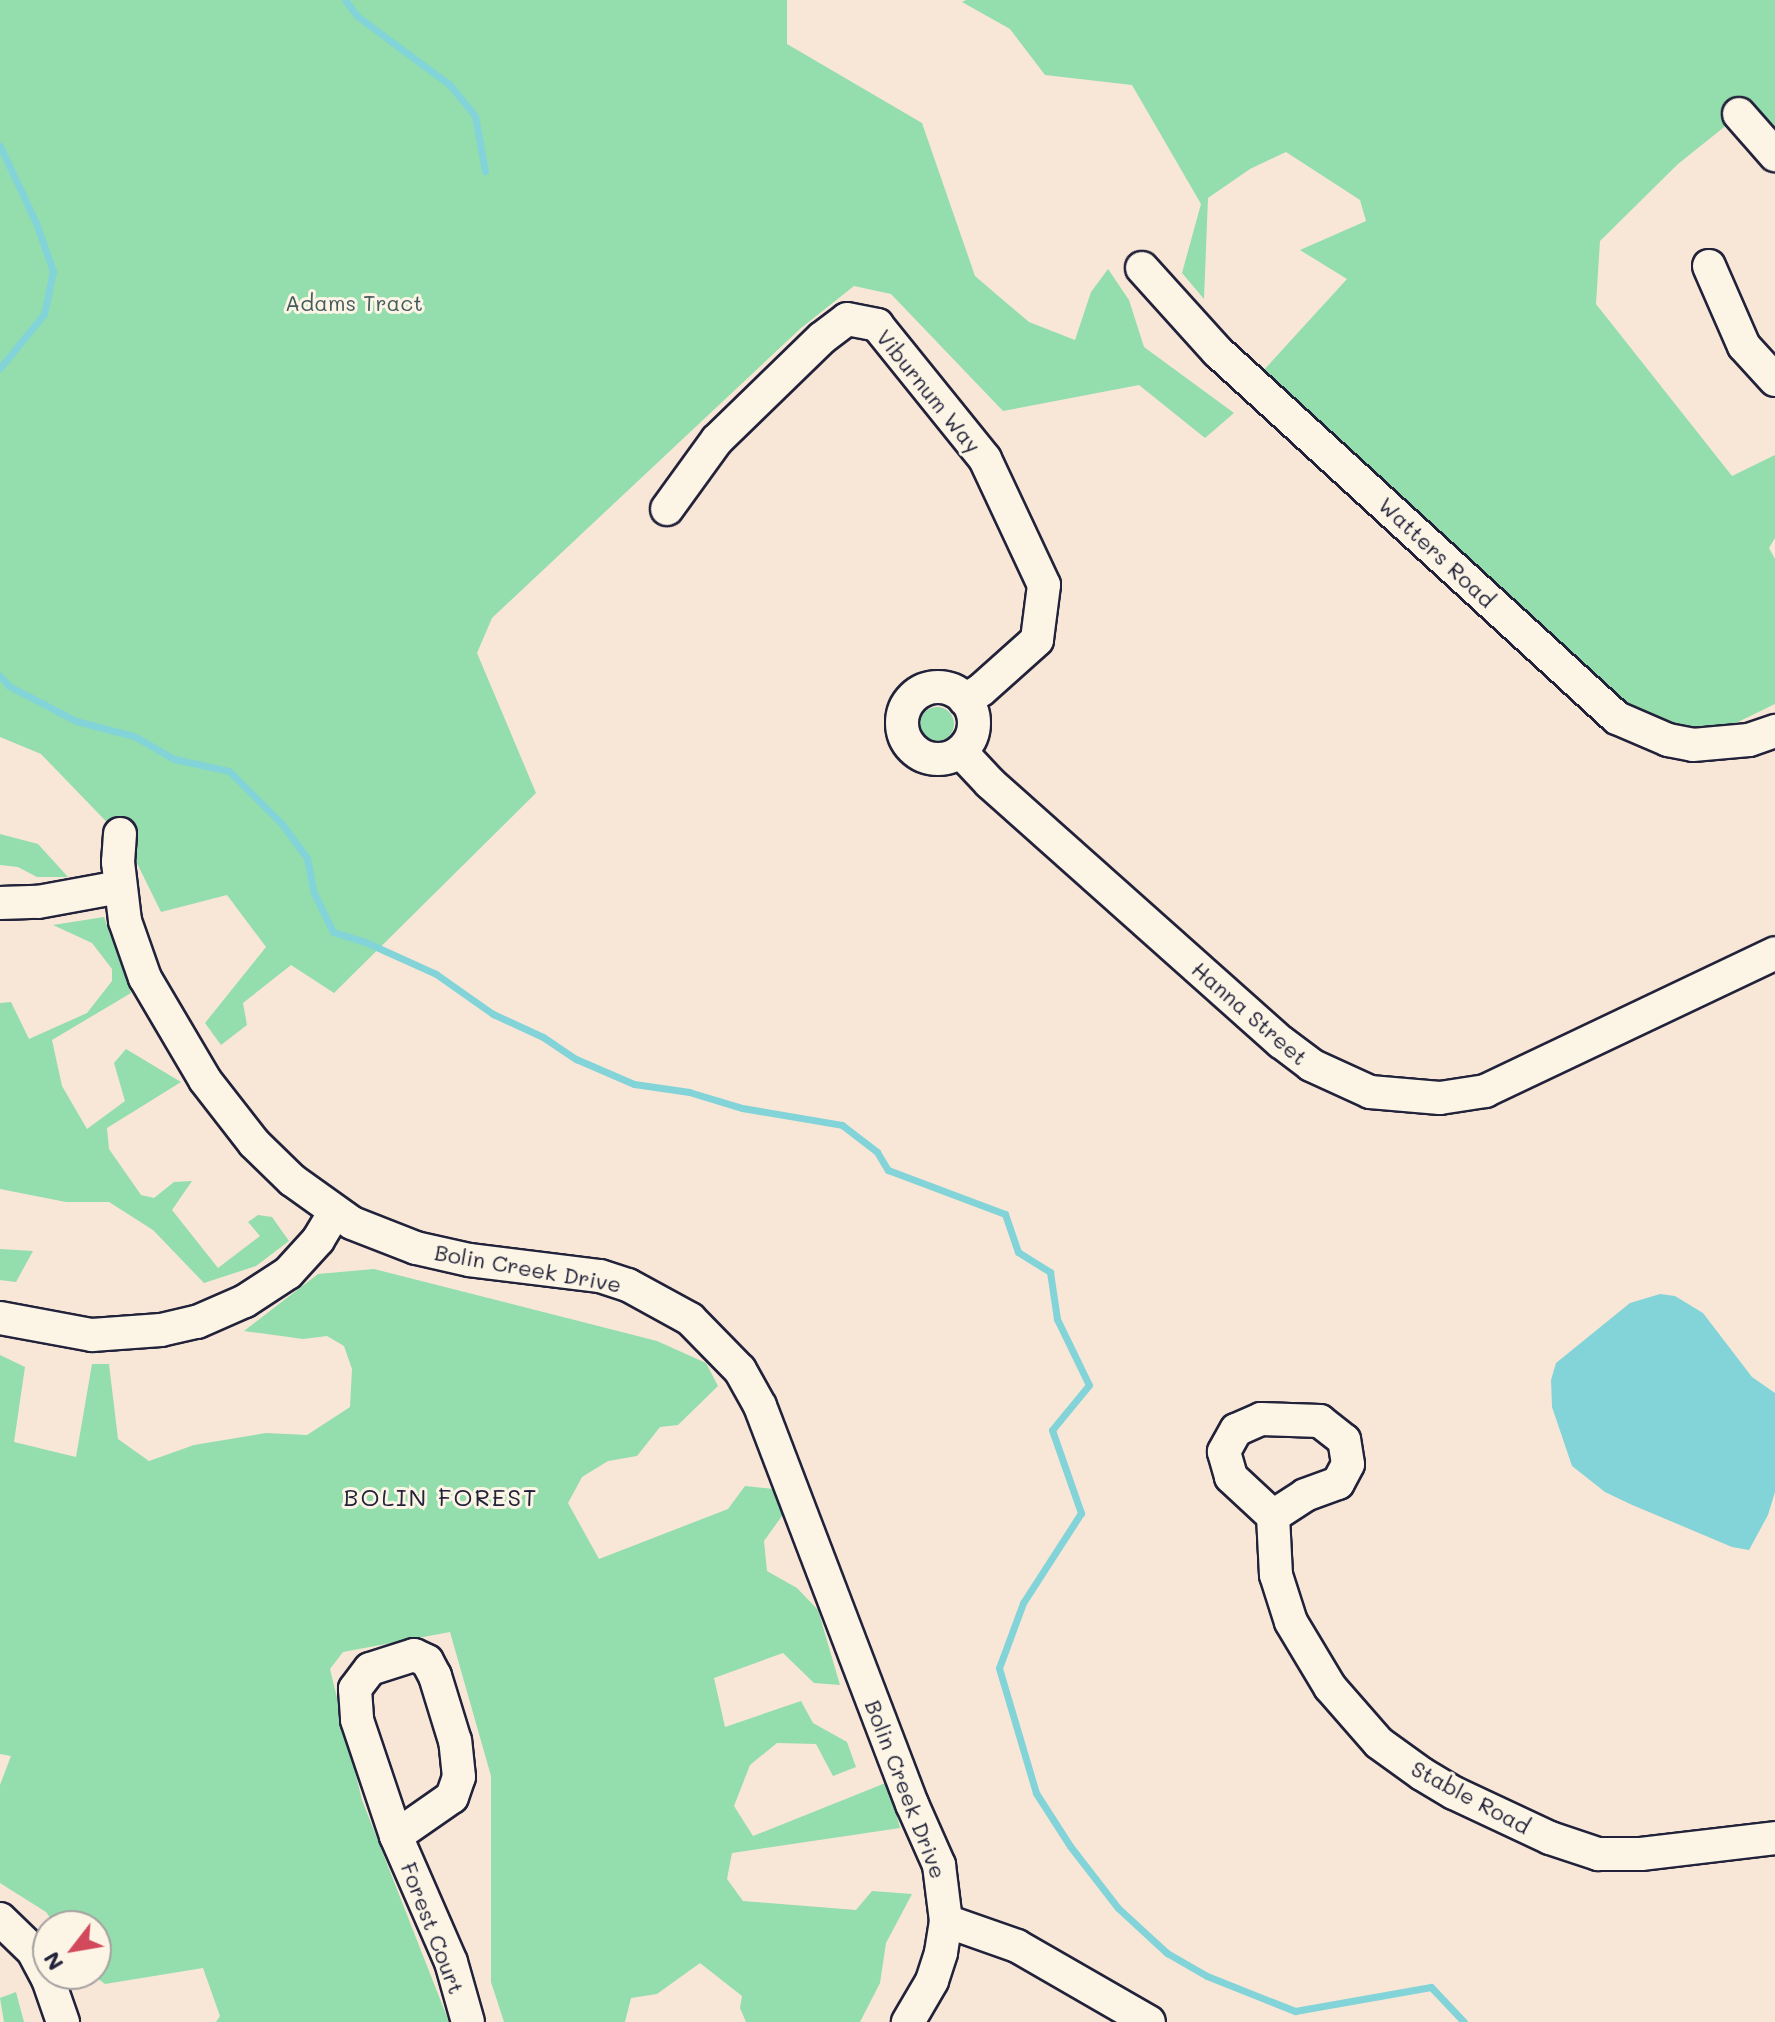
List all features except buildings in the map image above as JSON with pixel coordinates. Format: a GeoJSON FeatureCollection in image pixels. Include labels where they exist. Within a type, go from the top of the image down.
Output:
{"type":"FeatureCollection","features":[{"type":"Feature","properties":{"kind":"street"},"geometry":{"type":"LineString","coordinates":[[1739,114],[1775,155]]}},
{"type":"Feature","properties":{"kind":"street"},"geometry":{"type":"LineString","coordinates":[[1709,266],[1744,346],[1775,380]]}},
{"type":"Feature","properties":{"kind":"street","name":"Watters Road"},"geometry":{"type":"LineString","coordinates":[[1142,268],[1217,351],[1617,718],[1668,740],[1693,745],[1749,740],[1775,731]]}},
{"type":"Feature","properties":{"kind":"street","name":"Viburnum Way"},"geometry":{"type":"LineString","coordinates":[[667,509],[717,440],[822,338],[847,319],[877,325],[985,459],[1044,585],[1037,640],[981,690],[965,700]]}},
{"type":"Feature","properties":{"kind":"street"},"geometry":{"type":"LineString","coordinates":[[926,689],[950,689],[965,700],[974,720],[973,732],[961,752],[937,760],[914,751],[906,741],[902,716],[915,695],[926,689]]}},
{"type":"Feature","properties":{"kind":"street","name":"Hanna Street"},"geometry":{"type":"LineString","coordinates":[[961,752],[990,783],[1281,1042],[1311,1065],[1370,1092],[1440,1098],[1485,1091],[1775,953]]}},
{"type":"Feature","properties":{"kind":"street","name":"Bolin Creek Drive"},"geometry":{"type":"LineString","coordinates":[[120,834],[120,887],[125,921],[145,978],[205,1080],[254,1143],[292,1180],[335,1212],[416,1248],[469,1260],[600,1276],[628,1285],[681,1313],[717,1343],[740,1370],[760,1406],[939,1865],[946,1921],[932,1981],[908,2022]]}},
{"type":"Feature","properties":{"kind":"street"},"geometry":{"type":"LineString","coordinates":[[0,903],[38,902],[120,887]]}},
{"type":"Feature","properties":{"kind":"street"},"geometry":{"type":"LineString","coordinates":[[0,1318],[92,1335],[161,1330],[197,1322],[245,1301],[288,1273],[318,1240],[335,1212]]}},
{"type":"Feature","properties":{"kind":"street","name":"Stable Road"},"geometry":{"type":"LineString","coordinates":[[1273,1516],[1276,1575],[1291,1622],[1340,1698],[1379,1743],[1422,1774],[1454,1793],[1550,1838],[1598,1854],[1641,1854],[1775,1838]]}},
{"type":"Feature","properties":{"kind":"street","name":"Forest Court"},"geometry":{"type":"LineString","coordinates":[[396,1836],[452,1797],[459,1777],[455,1741],[435,1676],[427,1661],[414,1655],[370,1669],[355,1689],[357,1720],[396,1836],[451,1962],[468,2022]]}},
{"type":"Feature","properties":{"kind":"street"},"geometry":{"type":"LineString","coordinates":[[0,1919],[33,1951],[48,1979],[63,2022]]}},
{"type":"Feature","properties":{"kind":"street"},"geometry":{"type":"LineString","coordinates":[[946,1921],[1017,1946],[1149,2022]]}},
{"type":"Feature","properties":{"kind":"green space","name":"Adams Tract"},"geometry":{"type":"Polygon","coordinates":[[[0,0],[787,0],[787,44],[922,123],[975,276],[1029,322],[1075,340],[1091,292],[1108,269],[1129,300],[1144,347],[1234,413],[1205,438],[1139,385],[1003,411],[891,294],[854,286],[801,328],[492,618],[477,653],[536,793],[334,993],[291,965],[243,1003],[247,1025],[221,1045],[205,1023],[266,947],[227,895],[161,912],[127,843],[41,754],[0,737],[0,0]]]}},
{"type":"Feature","properties":{"kind":"green space"},"geometry":{"type":"Polygon","coordinates":[[[1775,0],[1775,150],[1738,116],[1678,164],[1600,241],[1596,304],[1732,476],[1775,455],[1775,538],[1769,548],[1775,559],[1775,704],[1709,736],[1654,733],[1263,371],[1347,279],[1300,250],[1366,221],[1360,200],[1286,152],[1250,169],[1208,198],[1204,299],[1182,273],[1201,204],[1132,85],[1045,75],[1010,29],[962,2],[1775,0]]]}},
{"type":"Feature","properties":{"kind":"green space"},"geometry":{"type":"Polygon","coordinates":[[[937,707],[949,712],[954,724],[949,736],[937,741],[925,736],[920,724],[925,712],[937,707]]]}},
{"type":"Feature","properties":{"kind":"green space"},"geometry":{"type":"Polygon","coordinates":[[[0,834],[38,844],[68,877],[37,877],[18,867],[0,865],[0,834]]]}},
{"type":"Feature","properties":{"kind":"green space"},"geometry":{"type":"Polygon","coordinates":[[[104,917],[131,993],[52,1040],[62,1086],[87,1129],[125,1101],[114,1063],[126,1049],[181,1082],[107,1128],[109,1149],[141,1195],[154,1198],[174,1182],[192,1181],[172,1210],[218,1268],[260,1236],[248,1222],[258,1215],[272,1217],[289,1241],[256,1266],[204,1283],[153,1230],[109,1202],[66,1202],[0,1189],[0,1003],[11,1002],[29,1039],[87,1013],[112,981],[112,969],[92,943],[53,925],[104,917]]]}},
{"type":"Feature","properties":{"kind":"green space"},"geometry":{"type":"Polygon","coordinates":[[[0,1249],[33,1251],[16,1282],[0,1280],[0,1249]]]}},
{"type":"Feature","properties":{"kind":"green space"},"geometry":{"type":"Polygon","coordinates":[[[374,1269],[657,1341],[706,1363],[718,1386],[678,1425],[660,1427],[637,1456],[608,1461],[582,1477],[568,1503],[599,1559],[728,1509],[745,1486],[782,1490],[787,1509],[764,1541],[767,1571],[797,1588],[818,1610],[840,1685],[814,1683],[783,1653],[714,1678],[725,1727],[801,1701],[813,1723],[847,1742],[856,1767],[833,1776],[816,1744],[777,1743],[750,1765],[734,1806],[753,1836],[888,1782],[900,1828],[732,1853],[727,1879],[743,1901],[856,1910],[872,1891],[912,1894],[886,1943],[880,1983],[860,2022],[746,2022],[740,2008],[742,1996],[700,1963],[657,1994],[631,1998],[625,2022],[504,2022],[491,1982],[491,1776],[450,1632],[343,1652],[330,1669],[362,1800],[449,2022],[216,2022],[220,2016],[203,1968],[112,1983],[112,1910],[43,1910],[0,1883],[0,1785],[11,1756],[0,1754],[0,1355],[25,1367],[14,1442],[76,1457],[92,1364],[109,1364],[118,1439],[149,1461],[194,1445],[266,1433],[307,1435],[350,1407],[352,1369],[344,1346],[327,1336],[303,1339],[244,1331],[318,1274],[374,1269]]]}},
{"type":"Feature","properties":{"kind":"green space"},"geometry":{"type":"Polygon","coordinates":[[[16,1992],[24,2022],[4,2022],[0,1998],[16,1992]]]}},
{"type":"Feature","properties":{"kind":"water"},"geometry":{"type":"Polygon","coordinates":[[[1660,1294],[1675,1296],[1703,1313],[1752,1377],[1775,1393],[1775,1492],[1768,1515],[1749,1550],[1732,1547],[1630,1504],[1605,1492],[1572,1466],[1552,1407],[1551,1380],[1556,1363],[1630,1303],[1660,1294]]]}},
{"type":"Feature","properties":{"kind":"waterway"},"geometry":{"type":"LineString","coordinates":[[345,0],[357,16],[450,85],[475,116],[485,171]]}},
{"type":"Feature","properties":{"kind":"waterway"},"geometry":{"type":"LineString","coordinates":[[0,146],[36,223],[53,271],[44,314],[0,368]]}},
{"type":"Feature","properties":{"kind":"waterway"},"geometry":{"type":"LineString","coordinates":[[0,676],[9,686],[76,721],[134,736],[174,759],[229,771],[282,824],[307,858],[314,893],[333,932],[363,941],[436,974],[493,1014],[543,1037],[576,1059],[634,1084],[689,1092],[742,1108],[842,1125],[877,1152],[888,1170],[1005,1214],[1018,1252],[1050,1272],[1057,1319],[1089,1385],[1052,1430],[1081,1513],[1023,1603],[999,1668],[1036,1793],[1070,1846],[1118,1908],[1167,1953],[1207,1976],[1295,2011],[1431,1987],[1464,2022]]}},
{"type":"Feature","properties":{"kind":"district","name":"BOLIN FOREST"},"geometry":{"type":"Point","coordinates":[441,1497]}}]}
